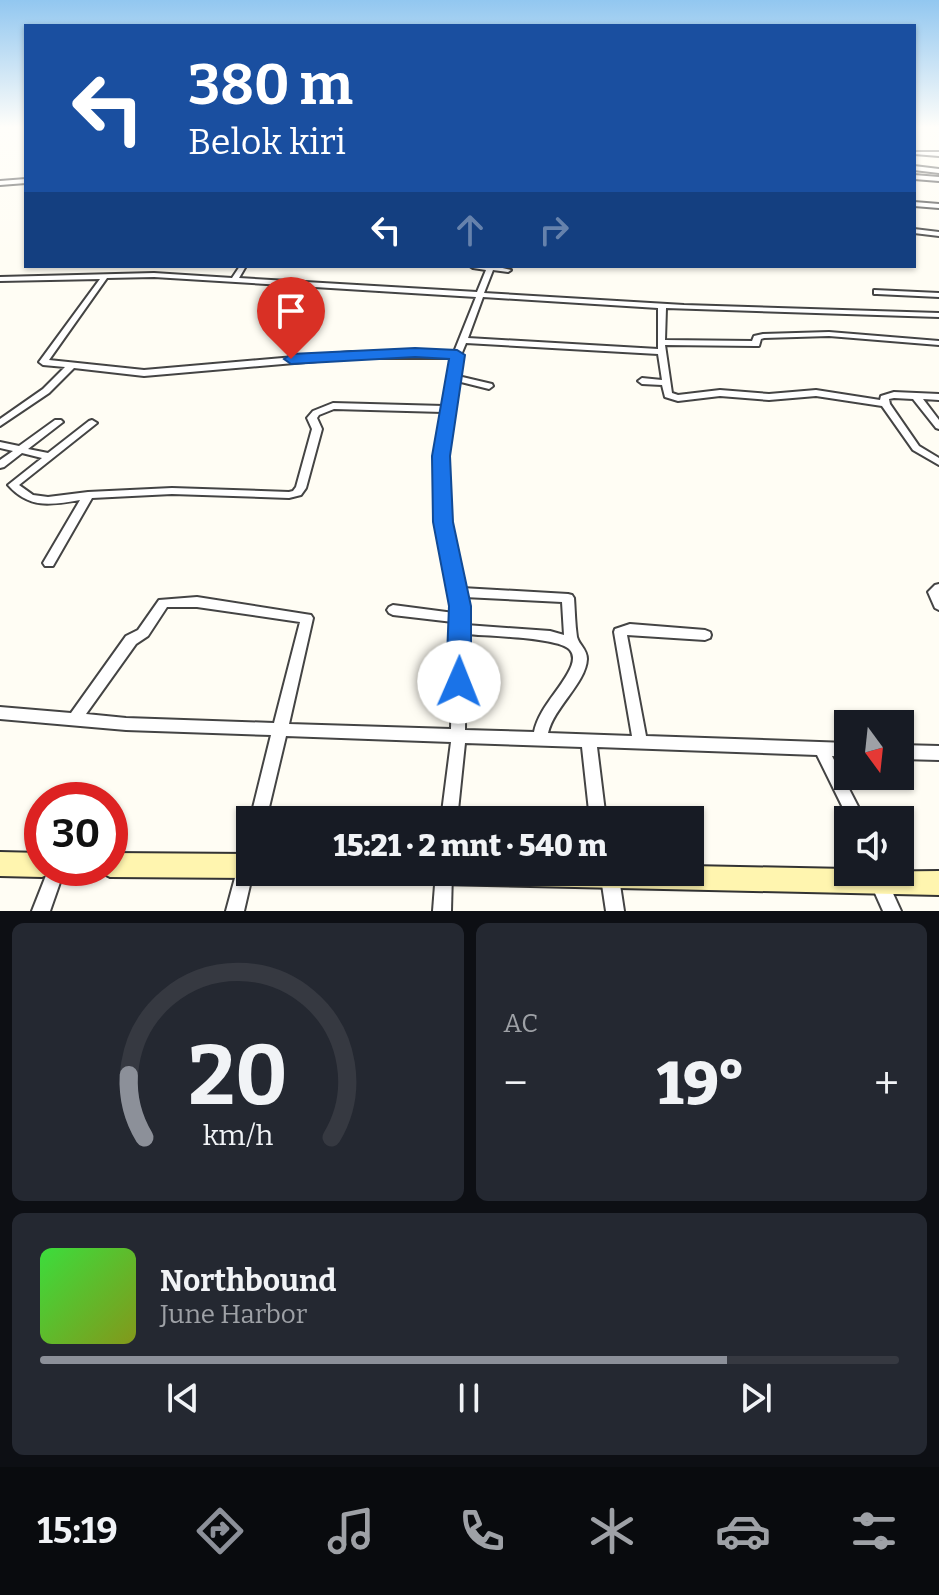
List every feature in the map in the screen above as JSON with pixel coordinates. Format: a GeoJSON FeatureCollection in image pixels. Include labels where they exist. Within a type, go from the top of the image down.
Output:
{"type":"FeatureCollection","features":[{"type":"Feature","properties":{"kind":"main road"},"geometry":{"type":"LineString","coordinates":[[128,864],[236,861]]}},
{"type":"Feature","properties":{"kind":"main road"},"geometry":{"type":"LineString","coordinates":[[0,864],[24,865]]}},
{"type":"Feature","properties":{"kind":"main road"},"geometry":{"type":"LineString","coordinates":[[704,876],[834,877]]}},
{"type":"Feature","properties":{"kind":"main road"},"geometry":{"type":"LineString","coordinates":[[914,881],[939,883]]}},
{"type":"Feature","properties":{"kind":"street"},"geometry":{"type":"LineString","coordinates":[[916,177],[939,179]]}},
{"type":"Feature","properties":{"kind":"street"},"geometry":{"type":"LineString","coordinates":[[0,183],[24,181]]}},
{"type":"Feature","properties":{"kind":"street"},"geometry":{"type":"LineString","coordinates":[[916,204],[939,206]]}},
{"type":"Feature","properties":{"kind":"street"},"geometry":{"type":"LineString","coordinates":[[916,231],[939,234]]}},
{"type":"Feature","properties":{"kind":"street"},"geometry":{"type":"LineString","coordinates":[[124,274],[130,268]]}},
{"type":"Feature","properties":{"kind":"street"},"geometry":{"type":"LineString","coordinates":[[235,279],[242,268]]}},
{"type":"Feature","properties":{"kind":"street"},"geometry":{"type":"LineString","coordinates":[[450,806],[458,735],[460,624],[458,592],[443,522],[441,456],[457,355],[491,268]]}},
{"type":"Feature","properties":{"kind":"street"},"geometry":{"type":"LineString","coordinates":[[497,268],[508,270]]}},
{"type":"Feature","properties":{"kind":"street"},"geometry":{"type":"LineString","coordinates":[[0,279],[124,274],[480,296],[939,315]]}},
{"type":"Feature","properties":{"kind":"street"},"geometry":{"type":"LineString","coordinates":[[106,275],[66,334],[42,359],[46,364],[144,373],[352,355],[415,352],[457,355]]}},
{"type":"Feature","properties":{"kind":"street"},"geometry":{"type":"LineString","coordinates":[[877,292],[939,295]]}},
{"type":"Feature","properties":{"kind":"street"},"geometry":{"type":"LineString","coordinates":[[662,305],[662,347],[668,395],[678,398],[703,393],[755,397],[816,393],[885,404]]}},
{"type":"Feature","properties":{"kind":"street"},"geometry":{"type":"LineString","coordinates":[[463,340],[570,351],[756,344],[757,338],[763,336],[815,334],[939,343]]}},
{"type":"Feature","properties":{"kind":"street"},"geometry":{"type":"LineString","coordinates":[[0,423],[51,387],[71,366]]}},
{"type":"Feature","properties":{"kind":"street"},"geometry":{"type":"LineString","coordinates":[[452,377],[489,386]]}},
{"type":"Feature","properties":{"kind":"street"},"geometry":{"type":"LineString","coordinates":[[642,381],[665,383]]}},
{"type":"Feature","properties":{"kind":"street"},"geometry":{"type":"LineString","coordinates":[[939,397],[891,395],[883,399],[916,448],[939,462]]}},
{"type":"Feature","properties":{"kind":"street"},"geometry":{"type":"LineString","coordinates":[[916,396],[939,426]]}},
{"type":"Feature","properties":{"kind":"street"},"geometry":{"type":"LineString","coordinates":[[92,423],[13,485],[23,497],[41,503],[88,495],[172,491],[289,495],[301,488],[317,429],[312,418],[316,413],[333,406],[446,415]]}},
{"type":"Feature","properties":{"kind":"street"},"geometry":{"type":"LineString","coordinates":[[0,465],[58,422]]}},
{"type":"Feature","properties":{"kind":"street"},"geometry":{"type":"LineString","coordinates":[[0,445],[48,456]]}},
{"type":"Feature","properties":{"kind":"street"},"geometry":{"type":"LineString","coordinates":[[49,563],[88,495]]}},
{"type":"Feature","properties":{"kind":"street"},"geometry":{"type":"LineString","coordinates":[[939,588],[934,592],[939,605]]}},
{"type":"Feature","properties":{"kind":"street"},"geometry":{"type":"LineString","coordinates":[[458,592],[568,598],[571,641],[579,652],[579,670],[545,719],[540,738]]}},
{"type":"Feature","properties":{"kind":"street"},"geometry":{"type":"LineString","coordinates":[[75,719],[129,642],[143,633],[157,608],[166,601],[179,600],[309,619],[262,806]]}},
{"type":"Feature","properties":{"kind":"street"},"geometry":{"type":"LineString","coordinates":[[393,610],[571,641]]}},
{"type":"Feature","properties":{"kind":"street"},"geometry":{"type":"LineString","coordinates":[[640,741],[620,632],[630,629],[705,635]]}},
{"type":"Feature","properties":{"kind":"street"},"geometry":{"type":"LineString","coordinates":[[0,713],[75,719],[834,749]]}},
{"type":"Feature","properties":{"kind":"street"},"geometry":{"type":"LineString","coordinates":[[589,740],[596,806]]}},
{"type":"Feature","properties":{"kind":"street"},"geometry":{"type":"LineString","coordinates":[[821,749],[850,806]]}},
{"type":"Feature","properties":{"kind":"street"},"geometry":{"type":"LineString","coordinates":[[914,752],[939,753]]}},
{"type":"Feature","properties":{"kind":"street"},"geometry":{"type":"LineString","coordinates":[[41,911],[50,886]]}},
{"type":"Feature","properties":{"kind":"street"},"geometry":{"type":"LineString","coordinates":[[235,911],[242,886]]}},
{"type":"Feature","properties":{"kind":"street"},"geometry":{"type":"LineString","coordinates":[[442,886],[442,911]]}},
{"type":"Feature","properties":{"kind":"street"},"geometry":{"type":"LineString","coordinates":[[609,886],[615,911]]}},
{"type":"Feature","properties":{"kind":"street"},"geometry":{"type":"LineString","coordinates":[[882,886],[892,911]]}},
{"type":"Feature","properties":{"kind":"route"},"geometry":{"type":"LineString","coordinates":[[291,359],[415,352],[457,355],[441,456],[443,522],[460,606],[459,682]]}}]}
